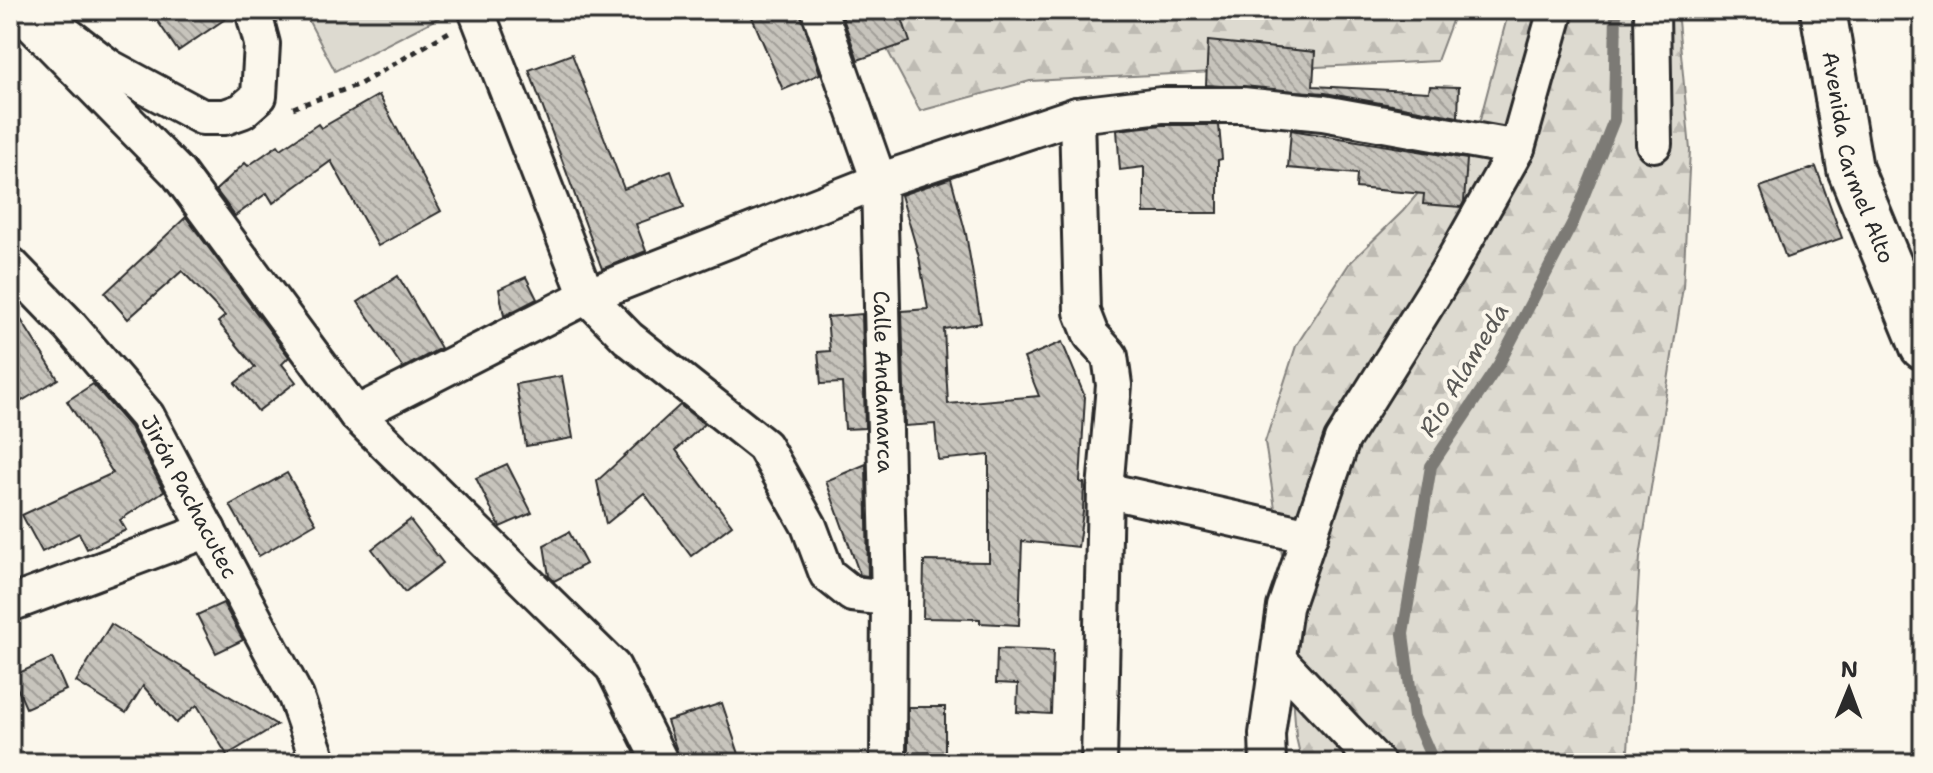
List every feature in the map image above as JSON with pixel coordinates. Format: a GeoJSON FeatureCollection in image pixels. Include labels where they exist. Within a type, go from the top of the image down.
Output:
{"type":"FeatureCollection","features":[{"type":"Feature","properties":{"kind":"street"},"geometry":{"type":"LineString","coordinates":[[18,10],[178,173],[356,414],[613,667],[661,763]]}},
{"type":"Feature","properties":{"kind":"street"},"geometry":{"type":"LineString","coordinates":[[36,10],[109,67],[202,117],[225,117],[242,111],[259,96],[262,44],[253,10]]}},
{"type":"Feature","properties":{"kind":"street","name":"Calle Andamarca"},"geometry":{"type":"LineString","coordinates":[[819,10],[879,181],[889,598],[888,763]]}},
{"type":"Feature","properties":{"kind":"street"},"geometry":{"type":"LineString","coordinates":[[1268,763],[1267,734],[1280,661],[1285,607],[1342,440],[1447,272],[1517,148],[1556,10]]}},
{"type":"Feature","properties":{"kind":"street"},"geometry":{"type":"LineString","coordinates":[[1652,10],[1654,144]]}},
{"type":"Feature","properties":{"kind":"street","name":"Avenida Carmel Alto"},"geometry":{"type":"LineString","coordinates":[[1823,10],[1850,169],[1923,347]]}},
{"type":"Feature","properties":{"kind":"street"},"geometry":{"type":"LineString","coordinates":[[478,12],[587,296],[628,338],[764,446],[809,526],[827,574],[852,594],[889,598]]}},
{"type":"Feature","properties":{"kind":"street"},"geometry":{"type":"LineString","coordinates":[[356,414],[587,296],[879,181],[1077,115],[1161,105],[1242,105],[1323,113],[1517,148]]}},
{"type":"Feature","properties":{"kind":"street"},"geometry":{"type":"LineString","coordinates":[[1077,115],[1082,312],[1091,335],[1110,356],[1114,385],[1105,490],[1099,763]]}},
{"type":"Feature","properties":{"kind":"street","name":"Jirón Pachacutec"},"geometry":{"type":"LineString","coordinates":[[10,264],[69,325],[147,416],[296,697],[319,763]]}},
{"type":"Feature","properties":{"kind":"street"},"geometry":{"type":"LineString","coordinates":[[1105,490],[1310,536]]}},
{"type":"Feature","properties":{"kind":"street"},"geometry":{"type":"LineString","coordinates":[[10,604],[208,530]]}},
{"type":"Feature","properties":{"kind":"street"},"geometry":{"type":"LineString","coordinates":[[1280,661],[1377,763]]}},
{"type":"Feature","properties":{"kind":"path"},"geometry":{"type":"LineString","coordinates":[[259,96],[288,109],[360,84],[478,12]]}},
{"type":"Feature","properties":{"kind":"green space"},"geometry":{"type":"Polygon","coordinates":[[[303,10],[451,10],[452,11],[335,71],[303,10]]]}},
{"type":"Feature","properties":{"kind":"green space"},"geometry":{"type":"Polygon","coordinates":[[[876,10],[1456,10],[1437,61],[1030,81],[920,111],[882,40],[876,10]]]}},
{"type":"Feature","properties":{"kind":"green space"},"geometry":{"type":"Polygon","coordinates":[[[1509,10],[1677,10],[1690,150],[1683,287],[1640,557],[1628,750],[1632,763],[1302,763],[1296,737],[1285,575],[1265,442],[1296,346],[1349,264],[1403,211],[1480,120],[1509,10]]]}},
{"type":"Feature","properties":{"kind":"building"},"geometry":{"type":"Polygon","coordinates":[[[150,10],[234,10],[234,13],[178,51],[150,10]]]}},
{"type":"Feature","properties":{"kind":"building"},"geometry":{"type":"Polygon","coordinates":[[[749,10],[800,10],[820,74],[783,90],[749,10]]]}},
{"type":"Feature","properties":{"kind":"building"},"geometry":{"type":"Polygon","coordinates":[[[840,10],[899,10],[910,42],[858,60],[840,10]]]}},
{"type":"Feature","properties":{"kind":"building"},"geometry":{"type":"Polygon","coordinates":[[[1208,41],[1315,52],[1313,86],[1429,92],[1430,86],[1459,87],[1458,117],[1325,93],[1206,85],[1208,41]]]}},
{"type":"Feature","properties":{"kind":"building"},"geometry":{"type":"Polygon","coordinates":[[[572,54],[624,189],[671,171],[684,207],[636,224],[646,251],[602,269],[529,70],[572,54]]]}},
{"type":"Feature","properties":{"kind":"building"},"geometry":{"type":"Polygon","coordinates":[[[379,95],[441,211],[378,246],[331,161],[273,203],[267,193],[235,216],[216,190],[245,163],[248,166],[278,145],[281,149],[318,124],[321,128],[379,95]]]}},
{"type":"Feature","properties":{"kind":"building"},"geometry":{"type":"Polygon","coordinates":[[[1162,125],[1219,125],[1222,159],[1218,160],[1218,213],[1144,213],[1144,167],[1120,170],[1117,130],[1162,125]]]}},
{"type":"Feature","properties":{"kind":"building"},"geometry":{"type":"Polygon","coordinates":[[[1291,130],[1467,159],[1464,202],[1461,207],[1423,204],[1424,194],[1356,188],[1357,174],[1288,168],[1291,130]]]}},
{"type":"Feature","properties":{"kind":"building"},"geometry":{"type":"Polygon","coordinates":[[[1816,167],[1842,238],[1786,258],[1760,187],[1816,167]]]}},
{"type":"Feature","properties":{"kind":"building"},"geometry":{"type":"Polygon","coordinates":[[[951,178],[966,234],[981,323],[944,329],[948,404],[1039,396],[1024,358],[1062,342],[1085,397],[1080,482],[1084,483],[1083,512],[1078,547],[1022,541],[1019,625],[980,623],[980,619],[923,618],[924,561],[989,562],[989,455],[938,460],[935,424],[905,426],[902,311],[928,309],[919,257],[901,195],[951,178]]]}},
{"type":"Feature","properties":{"kind":"building"},"geometry":{"type":"Polygon","coordinates":[[[186,217],[289,357],[282,364],[296,382],[258,411],[235,383],[255,367],[218,322],[225,316],[182,271],[128,319],[105,293],[186,217]]]}},
{"type":"Feature","properties":{"kind":"building"},"geometry":{"type":"Polygon","coordinates":[[[398,276],[441,348],[403,368],[358,302],[398,276]]]}},
{"type":"Feature","properties":{"kind":"building"},"geometry":{"type":"Polygon","coordinates":[[[526,277],[537,299],[504,316],[499,289],[526,277]]]}},
{"type":"Feature","properties":{"kind":"building"},"geometry":{"type":"Polygon","coordinates":[[[10,302],[58,379],[22,401],[10,382],[10,302]]]}},
{"type":"Feature","properties":{"kind":"building"},"geometry":{"type":"Polygon","coordinates":[[[862,314],[865,428],[845,429],[842,383],[821,384],[818,352],[830,351],[827,317],[862,314]]]}},
{"type":"Feature","properties":{"kind":"building"},"geometry":{"type":"Polygon","coordinates":[[[562,376],[573,438],[526,446],[516,384],[562,376]]]}},
{"type":"Feature","properties":{"kind":"building"},"geometry":{"type":"Polygon","coordinates":[[[93,384],[130,427],[164,491],[120,520],[126,530],[87,549],[79,533],[42,552],[22,515],[113,473],[67,401],[93,384]]]}},
{"type":"Feature","properties":{"kind":"building"},"geometry":{"type":"Polygon","coordinates":[[[680,405],[704,424],[676,450],[732,525],[691,556],[644,493],[606,524],[597,481],[680,405]]]}},
{"type":"Feature","properties":{"kind":"building"},"geometry":{"type":"Polygon","coordinates":[[[507,464],[532,513],[500,527],[476,478],[507,464]]]}},
{"type":"Feature","properties":{"kind":"building"},"geometry":{"type":"Polygon","coordinates":[[[866,464],[868,576],[860,575],[826,481],[866,464]]]}},
{"type":"Feature","properties":{"kind":"building"},"geometry":{"type":"Polygon","coordinates":[[[287,473],[316,523],[259,556],[230,505],[287,473]]]}},
{"type":"Feature","properties":{"kind":"building"},"geometry":{"type":"Polygon","coordinates":[[[410,520],[443,563],[405,592],[372,549],[410,520]]]}},
{"type":"Feature","properties":{"kind":"building"},"geometry":{"type":"Polygon","coordinates":[[[569,532],[586,564],[554,581],[549,576],[544,545],[569,532]]]}},
{"type":"Feature","properties":{"kind":"building"},"geometry":{"type":"Polygon","coordinates":[[[223,603],[243,640],[216,653],[197,615],[223,603]]]}},
{"type":"Feature","properties":{"kind":"building"},"geometry":{"type":"Polygon","coordinates":[[[111,624],[277,725],[227,755],[197,705],[176,723],[143,686],[126,713],[76,682],[111,624]]]}},
{"type":"Feature","properties":{"kind":"building"},"geometry":{"type":"Polygon","coordinates":[[[997,649],[1053,651],[1051,714],[1017,712],[1018,684],[996,683],[997,649]]]}},
{"type":"Feature","properties":{"kind":"building"},"geometry":{"type":"Polygon","coordinates":[[[52,658],[66,690],[26,708],[12,676],[52,658]]]}},
{"type":"Feature","properties":{"kind":"building"},"geometry":{"type":"Polygon","coordinates":[[[722,703],[742,763],[681,763],[667,721],[722,703]]]}},
{"type":"Feature","properties":{"kind":"building"},"geometry":{"type":"Polygon","coordinates":[[[908,707],[945,707],[945,752],[908,753],[908,707]]]}},
{"type":"Feature","properties":{"kind":"waterway","name":"Rio Alameda"},"geometry":{"type":"LineString","coordinates":[[1434,763],[1414,717],[1403,634],[1431,466],[1499,364],[1574,220],[1614,120],[1616,10]]}}]}
